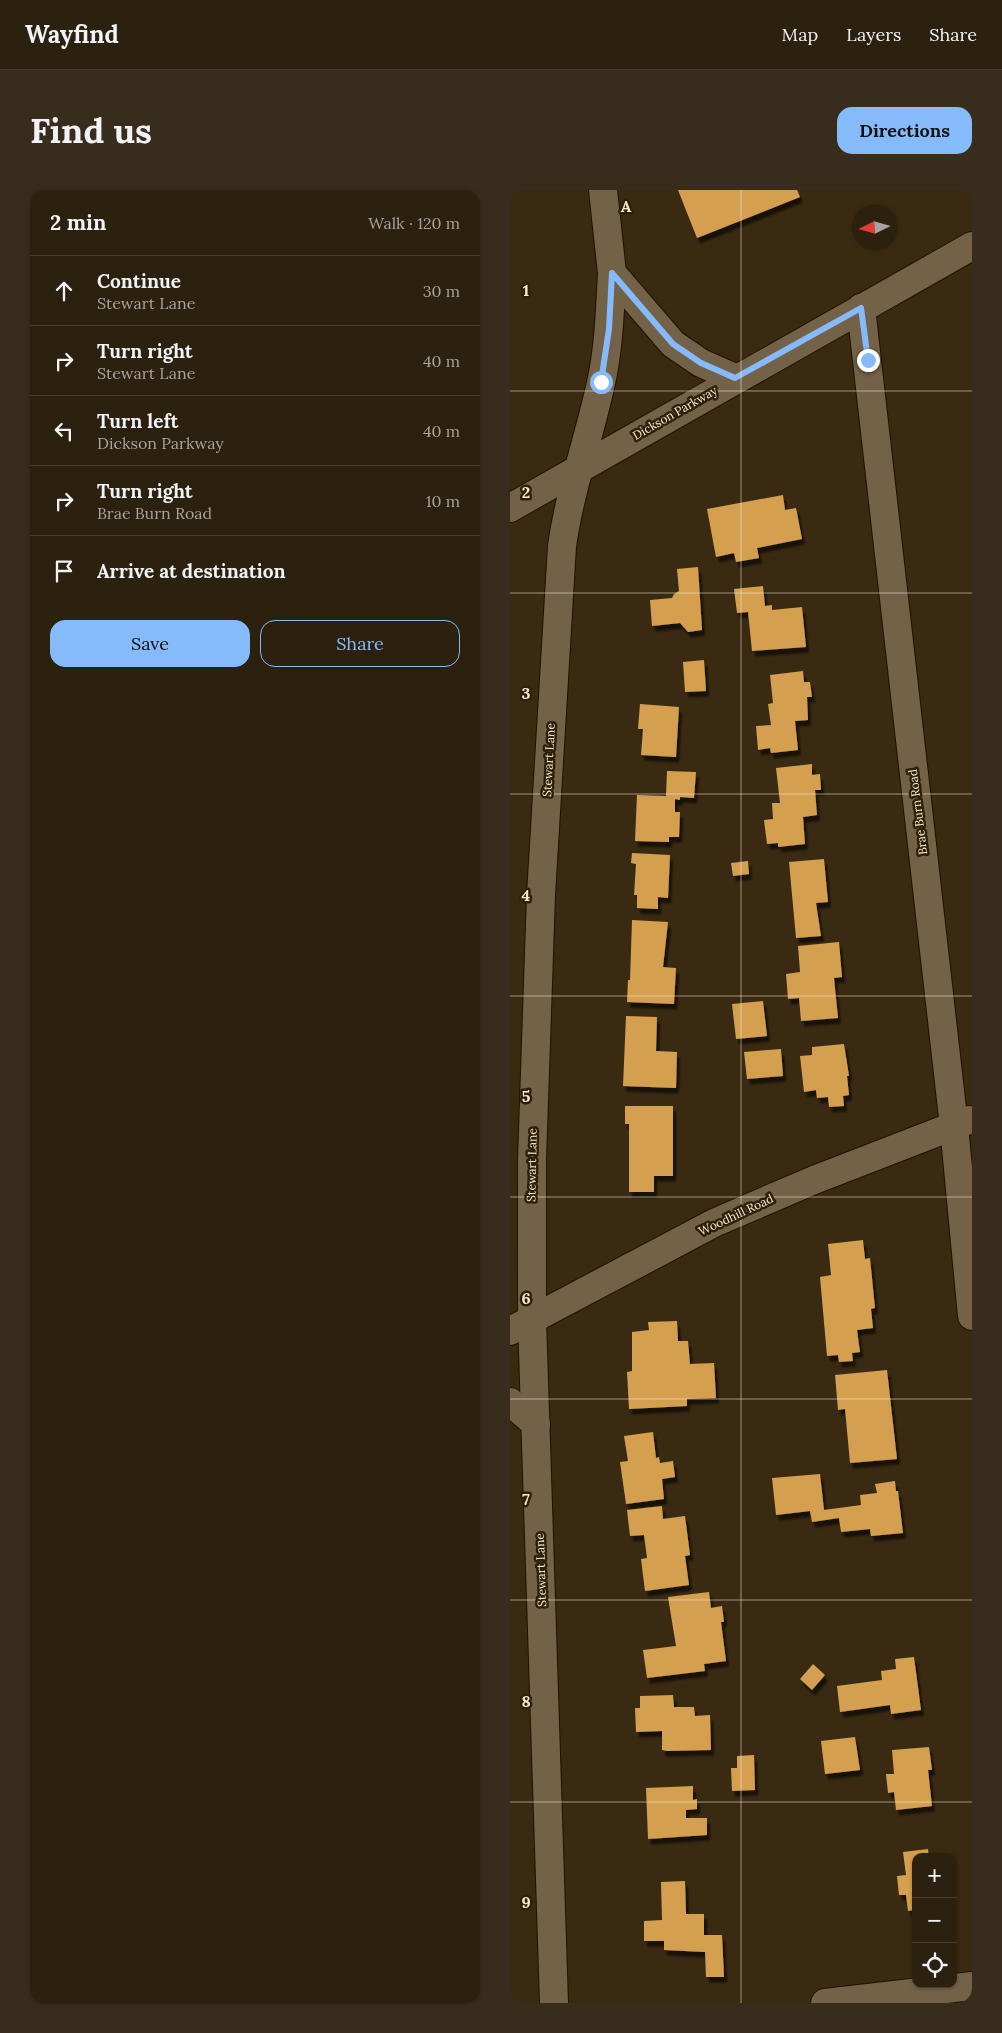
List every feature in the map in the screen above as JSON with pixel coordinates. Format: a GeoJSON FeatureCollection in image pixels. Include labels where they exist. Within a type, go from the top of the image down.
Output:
{"type":"FeatureCollection","features":[{"type":"Feature","properties":{"kind":"street","name":"Stewart Lane"},"geometry":{"type":"LineString","coordinates":[[554,2003],[536,1424],[521,1325],[532,1140],[541,895],[562,546],[576,471],[601,382],[609,329],[612,273],[603,190]]}},
{"type":"Feature","properties":{"kind":"street","name":"Dickson Parkway"},"geometry":{"type":"LineString","coordinates":[[510,508],[735,378],[972,246]]}},
{"type":"Feature","properties":{"kind":"street"},"geometry":{"type":"LineString","coordinates":[[612,273],[673,344],[701,363],[735,378]]}},
{"type":"Feature","properties":{"kind":"street","name":"Brae Burn Road"},"geometry":{"type":"LineString","coordinates":[[861,308],[963,1123],[972,1316]]}},
{"type":"Feature","properties":{"kind":"street","name":"Woodhill Road"},"geometry":{"type":"LineString","coordinates":[[521,1325],[714,1223],[814,1180],[963,1123]]}},
{"type":"Feature","properties":{"kind":"street"},"geometry":{"type":"LineString","coordinates":[[510,1402],[536,1424]]}},
{"type":"Feature","properties":{"kind":"street"},"geometry":{"type":"LineString","coordinates":[[825,2003],[972,1986]]}},
{"type":"Feature","properties":{"kind":"building"},"geometry":{"type":"Polygon","coordinates":[[[678,190],[797,190],[800,197],[697,238],[678,190]]]}},
{"type":"Feature","properties":{"kind":"building"},"geometry":{"type":"Polygon","coordinates":[[[783,495],[785,510],[796,508],[802,539],[757,548],[759,558],[736,562],[734,553],[716,557],[707,509],[783,495]]]}},
{"type":"Feature","properties":{"kind":"building"},"geometry":{"type":"Polygon","coordinates":[[[698,567],[702,630],[688,632],[680,623],[652,626],[650,600],[672,598],[679,591],[677,569],[698,567]]]}},
{"type":"Feature","properties":{"kind":"building"},"geometry":{"type":"Polygon","coordinates":[[[763,586],[765,606],[772,605],[772,610],[802,607],[806,647],[752,651],[748,612],[737,613],[734,589],[763,586]]]}},
{"type":"Feature","properties":{"kind":"building"},"geometry":{"type":"Polygon","coordinates":[[[704,660],[706,691],[685,692],[683,662],[704,660]]]}},
{"type":"Feature","properties":{"kind":"building"},"geometry":{"type":"Polygon","coordinates":[[[803,671],[804,682],[810,682],[812,697],[807,697],[808,720],[795,721],[798,750],[771,753],[770,748],[758,750],[756,726],[771,725],[768,704],[773,703],[770,675],[803,671]]]}},
{"type":"Feature","properties":{"kind":"building"},"geometry":{"type":"Polygon","coordinates":[[[640,704],[679,707],[676,757],[641,755],[643,729],[638,729],[640,704]]]}},
{"type":"Feature","properties":{"kind":"building"},"geometry":{"type":"Polygon","coordinates":[[[812,764],[812,775],[820,774],[821,790],[815,790],[817,815],[803,817],[805,844],[778,847],[778,843],[767,844],[764,820],[773,819],[772,803],[780,803],[776,768],[812,764]]]}},
{"type":"Feature","properties":{"kind":"building"},"geometry":{"type":"Polygon","coordinates":[[[667,771],[696,772],[694,798],[680,797],[680,800],[675,799],[675,812],[680,812],[679,837],[669,837],[669,842],[635,841],[637,795],[666,796],[667,771]]]}},
{"type":"Feature","properties":{"kind":"building"},"geometry":{"type":"Polygon","coordinates":[[[632,853],[670,855],[668,898],[658,897],[658,909],[637,908],[637,895],[634,895],[636,864],[631,863],[632,853]]]}},
{"type":"Feature","properties":{"kind":"building"},"geometry":{"type":"Polygon","coordinates":[[[824,859],[828,902],[816,903],[821,936],[796,938],[789,862],[824,859]]]}},
{"type":"Feature","properties":{"kind":"building"},"geometry":{"type":"Polygon","coordinates":[[[748,861],[749,874],[733,876],[731,863],[748,861]]]}},
{"type":"Feature","properties":{"kind":"building"},"geometry":{"type":"Polygon","coordinates":[[[632,920],[668,922],[663,967],[676,968],[674,1004],[627,1002],[628,980],[630,980],[632,920]]]}},
{"type":"Feature","properties":{"kind":"building"},"geometry":{"type":"Polygon","coordinates":[[[839,942],[842,977],[834,978],[838,1018],[801,1021],[799,998],[788,999],[786,974],[800,972],[798,946],[839,942]]]}},
{"type":"Feature","properties":{"kind":"building"},"geometry":{"type":"Polygon","coordinates":[[[763,1001],[767,1036],[736,1039],[732,1004],[763,1001]]]}},
{"type":"Feature","properties":{"kind":"building"},"geometry":{"type":"Polygon","coordinates":[[[626,1016],[657,1017],[656,1051],[677,1052],[676,1088],[623,1086],[626,1016]]]}},
{"type":"Feature","properties":{"kind":"building"},"geometry":{"type":"Polygon","coordinates":[[[844,1044],[849,1076],[847,1076],[849,1095],[843,1096],[844,1106],[829,1107],[828,1097],[817,1098],[816,1090],[804,1092],[800,1056],[812,1055],[812,1047],[844,1044]]]}},
{"type":"Feature","properties":{"kind":"building"},"geometry":{"type":"Polygon","coordinates":[[[781,1049],[783,1076],[747,1079],[744,1052],[781,1049]]]}},
{"type":"Feature","properties":{"kind":"building"},"geometry":{"type":"Polygon","coordinates":[[[625,1106],[673,1106],[673,1176],[654,1176],[654,1192],[629,1192],[629,1124],[625,1124],[625,1106]]]}},
{"type":"Feature","properties":{"kind":"building"},"geometry":{"type":"Polygon","coordinates":[[[863,1240],[865,1259],[870,1258],[875,1308],[871,1309],[873,1328],[857,1330],[860,1352],[852,1353],[853,1361],[839,1362],[838,1355],[827,1356],[820,1277],[831,1275],[828,1244],[863,1240]]]}},
{"type":"Feature","properties":{"kind":"building"},"geometry":{"type":"Polygon","coordinates":[[[677,1321],[678,1341],[688,1341],[690,1364],[714,1363],[716,1398],[687,1399],[687,1406],[629,1409],[627,1372],[632,1371],[632,1332],[649,1330],[648,1322],[677,1321]]]}},
{"type":"Feature","properties":{"kind":"building"},"geometry":{"type":"Polygon","coordinates":[[[887,1370],[897,1459],[850,1463],[845,1409],[838,1410],[835,1375],[887,1370]]]}},
{"type":"Feature","properties":{"kind":"building"},"geometry":{"type":"Polygon","coordinates":[[[653,1432],[656,1458],[659,1457],[660,1463],[673,1461],[675,1477],[662,1479],[664,1499],[626,1504],[620,1462],[628,1461],[624,1436],[653,1432]]]}},
{"type":"Feature","properties":{"kind":"building"},"geometry":{"type":"Polygon","coordinates":[[[820,1474],[824,1510],[861,1505],[860,1495],[877,1493],[875,1484],[895,1481],[903,1533],[871,1536],[870,1529],[841,1532],[839,1518],[812,1522],[810,1511],[776,1515],[772,1478],[820,1474]]]}},
{"type":"Feature","properties":{"kind":"building"},"geometry":{"type":"Polygon","coordinates":[[[662,1506],[663,1519],[685,1516],[690,1555],[685,1556],[689,1585],[645,1591],[641,1559],[647,1558],[644,1535],[630,1536],[627,1510],[662,1506]]]}},
{"type":"Feature","properties":{"kind":"building"},"geometry":{"type":"Polygon","coordinates":[[[709,1592],[711,1608],[722,1606],[724,1622],[721,1622],[726,1661],[704,1664],[705,1671],[647,1678],[643,1650],[676,1646],[668,1597],[709,1592]]]}},
{"type":"Feature","properties":{"kind":"building"},"geometry":{"type":"Polygon","coordinates":[[[914,1657],[921,1710],[891,1714],[890,1705],[840,1712],[837,1686],[882,1680],[881,1671],[896,1669],[895,1659],[914,1657]]]}},
{"type":"Feature","properties":{"kind":"building"},"geometry":{"type":"Polygon","coordinates":[[[813,1664],[825,1675],[812,1690],[800,1679],[813,1664]]]}},
{"type":"Feature","properties":{"kind":"building"},"geometry":{"type":"Polygon","coordinates":[[[673,1695],[674,1707],[694,1707],[695,1716],[710,1715],[711,1750],[662,1750],[662,1731],[636,1732],[635,1708],[640,1708],[640,1696],[673,1695]]]}},
{"type":"Feature","properties":{"kind":"building"},"geometry":{"type":"Polygon","coordinates":[[[855,1737],[860,1770],[825,1774],[821,1741],[855,1737]]]}},
{"type":"Feature","properties":{"kind":"building"},"geometry":{"type":"Polygon","coordinates":[[[929,1747],[932,1770],[928,1770],[932,1806],[896,1810],[894,1792],[888,1793],[886,1774],[894,1774],[892,1750],[929,1747]]]}},
{"type":"Feature","properties":{"kind":"building"},"geometry":{"type":"Polygon","coordinates":[[[754,1755],[755,1790],[732,1791],[731,1768],[737,1768],[737,1756],[754,1755]]]}},
{"type":"Feature","properties":{"kind":"building"},"geometry":{"type":"Polygon","coordinates":[[[693,1786],[693,1800],[697,1799],[697,1809],[686,1810],[686,1818],[707,1818],[707,1835],[648,1839],[646,1788],[693,1786]]]}},
{"type":"Feature","properties":{"kind":"building"},"geometry":{"type":"Polygon","coordinates":[[[928,1849],[928,1853],[912,1853],[912,1910],[908,1911],[906,1895],[899,1895],[897,1876],[906,1875],[903,1852],[928,1849]]]}},
{"type":"Feature","properties":{"kind":"building"},"geometry":{"type":"Polygon","coordinates":[[[685,1881],[686,1914],[704,1914],[704,1935],[722,1935],[724,1977],[706,1977],[705,1952],[664,1950],[664,1941],[644,1941],[644,1921],[662,1920],[661,1882],[685,1881]]]}},
{"type":"Feature","properties":{"kind":"route"},"geometry":{"type":"LineString","coordinates":[[601,382],[609,329],[612,273],[673,344],[701,363],[735,378],[861,308],[868,360]]}}]}
